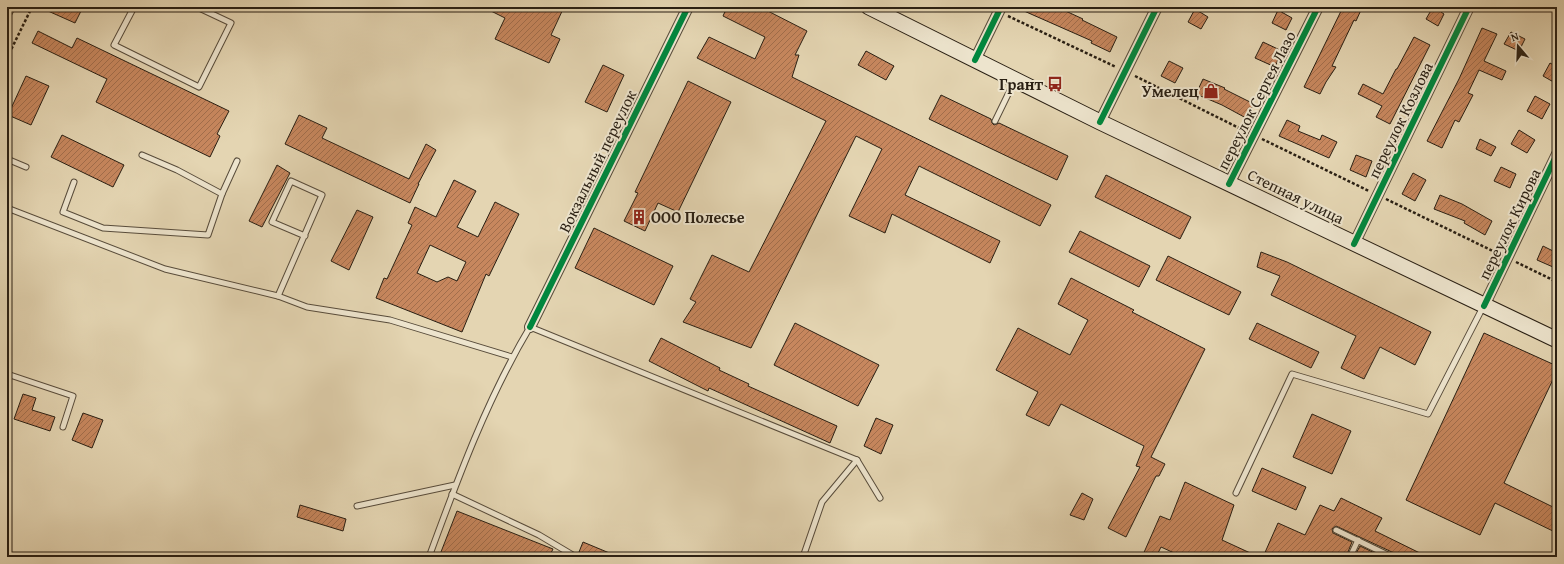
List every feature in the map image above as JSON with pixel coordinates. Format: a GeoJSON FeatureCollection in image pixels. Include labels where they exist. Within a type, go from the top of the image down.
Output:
{"type":"FeatureCollection","features":[{"type":"Feature","properties":{"kind":"main road","name":"Степная улица"},"geometry":{"type":"LineString","coordinates":[[869,7],[1100,122],[1557,340]]}},
{"type":"Feature","properties":{"kind":"street"},"geometry":{"type":"LineString","coordinates":[[7,12],[10,7]]}},
{"type":"Feature","properties":{"kind":"street","name":"Вокзальный переулок"},"geometry":{"type":"LineString","coordinates":[[530,327],[688,7]]}},
{"type":"Feature","properties":{"kind":"street"},"geometry":{"type":"LineString","coordinates":[[1100,122],[1157,7]]}},
{"type":"Feature","properties":{"kind":"street","name":"переулок Сергея Лазо"},"geometry":{"type":"LineString","coordinates":[[1229,184],[1318,7]]}},
{"type":"Feature","properties":{"kind":"street","name":"переулок Козлова"},"geometry":{"type":"LineString","coordinates":[[1354,244],[1469,7]]}},
{"type":"Feature","properties":{"kind":"street"},"geometry":{"type":"LineString","coordinates":[[975,60],[1000,9]]}},
{"type":"Feature","properties":{"kind":"street","name":"переулок Кирова"},"geometry":{"type":"LineString","coordinates":[[1484,306],[1557,154]]}},
{"type":"Feature","properties":{"kind":"lane"},"geometry":{"type":"LineString","coordinates":[[134,7],[114,45],[199,87],[231,24],[197,7]]}},
{"type":"Feature","properties":{"kind":"lane"},"geometry":{"type":"LineString","coordinates":[[995,121],[1015,80]]}},
{"type":"Feature","properties":{"kind":"lane"},"geometry":{"type":"LineString","coordinates":[[142,155],[177,170],[222,194]]}},
{"type":"Feature","properties":{"kind":"lane"},"geometry":{"type":"LineString","coordinates":[[7,159],[26,167]]}},
{"type":"Feature","properties":{"kind":"lane"},"geometry":{"type":"LineString","coordinates":[[74,182],[63,212],[103,228],[208,235],[222,194],[237,162]]}},
{"type":"Feature","properties":{"kind":"lane"},"geometry":{"type":"LineString","coordinates":[[278,296],[322,195],[291,182],[272,222],[304,236]]}},
{"type":"Feature","properties":{"kind":"lane"},"geometry":{"type":"LineString","coordinates":[[7,208],[165,269],[278,296],[307,307],[390,320],[512,357]]}},
{"type":"Feature","properties":{"kind":"lane"},"geometry":{"type":"LineString","coordinates":[[1236,493],[1292,374],[1428,414],[1484,306]]}},
{"type":"Feature","properties":{"kind":"lane"},"geometry":{"type":"LineString","coordinates":[[429,557],[455,485],[486,412],[512,357],[530,327],[857,460],[880,498]]}},
{"type":"Feature","properties":{"kind":"lane"},"geometry":{"type":"LineString","coordinates":[[7,374],[73,396],[63,427]]}},
{"type":"Feature","properties":{"kind":"lane"},"geometry":{"type":"LineString","coordinates":[[803,557],[822,502],[857,460]]}},
{"type":"Feature","properties":{"kind":"lane"},"geometry":{"type":"LineString","coordinates":[[357,506],[455,485]]}},
{"type":"Feature","properties":{"kind":"lane"},"geometry":{"type":"LineString","coordinates":[[452,494],[539,535],[576,557]]}},
{"type":"Feature","properties":{"kind":"lane"},"geometry":{"type":"LineString","coordinates":[[1336,530],[1392,557]]}},
{"type":"Feature","properties":{"kind":"lane"},"geometry":{"type":"LineString","coordinates":[[1350,557],[1358,540]]}},
{"type":"Feature","properties":{"kind":"path"},"geometry":{"type":"LineString","coordinates":[[7,58],[32,7]]}},
{"type":"Feature","properties":{"kind":"path"},"geometry":{"type":"LineString","coordinates":[[1000,9],[1125,72],[1557,282]]}},
{"type":"Feature","properties":{"kind":"building"},"geometry":{"type":"Polygon","coordinates":[[[39,7],[83,7],[75,23],[39,7]]]}},
{"type":"Feature","properties":{"kind":"building"},"geometry":{"type":"Polygon","coordinates":[[[483,7],[564,7],[551,35],[560,39],[549,63],[495,39],[505,18],[483,7]]]}},
{"type":"Feature","properties":{"kind":"building"},"geometry":{"type":"Polygon","coordinates":[[[727,7],[760,7],[807,31],[795,55],[799,55],[792,77],[1051,205],[1040,226],[919,166],[905,195],[1000,241],[990,263],[892,214],[885,233],[849,216],[882,149],[856,136],[751,348],[683,322],[696,302],[690,299],[712,255],[749,272],[826,121],[697,58],[709,37],[755,59],[765,37],[723,16],[727,7]]]}},
{"type":"Feature","properties":{"kind":"building"},"geometry":{"type":"Polygon","coordinates":[[[1015,7],[1057,7],[1117,37],[1110,52],[1091,43],[1092,41],[1015,7]]]}},
{"type":"Feature","properties":{"kind":"building"},"geometry":{"type":"Polygon","coordinates":[[[1343,7],[1354,7],[1361,10],[1356,21],[1354,20],[1332,66],[1336,67],[1320,94],[1304,87],[1343,7]]]}},
{"type":"Feature","properties":{"kind":"building"},"geometry":{"type":"Polygon","coordinates":[[[1433,7],[1444,7],[1441,12],[1444,14],[1438,26],[1426,19],[1433,7]]]}},
{"type":"Feature","properties":{"kind":"building"},"geometry":{"type":"Polygon","coordinates":[[[1195,9],[1208,17],[1201,29],[1188,22],[1195,9]]]}},
{"type":"Feature","properties":{"kind":"building"},"geometry":{"type":"Polygon","coordinates":[[[1278,10],[1292,18],[1286,30],[1272,23],[1278,10]]]}},
{"type":"Feature","properties":{"kind":"building"},"geometry":{"type":"Polygon","coordinates":[[[1482,28],[1497,34],[1484,61],[1506,71],[1502,80],[1479,70],[1468,93],[1473,95],[1459,122],[1455,120],[1442,148],[1427,141],[1459,79],[1482,28]]]}},
{"type":"Feature","properties":{"kind":"building"},"geometry":{"type":"Polygon","coordinates":[[[38,31],[72,48],[77,38],[229,111],[217,134],[220,136],[210,157],[96,102],[107,79],[32,43],[38,31]]]}},
{"type":"Feature","properties":{"kind":"building"},"geometry":{"type":"Polygon","coordinates":[[[1511,32],[1525,39],[1519,51],[1504,44],[1511,32]]]}},
{"type":"Feature","properties":{"kind":"building"},"geometry":{"type":"Polygon","coordinates":[[[1414,37],[1430,45],[1390,124],[1376,117],[1382,106],[1358,94],[1363,84],[1383,94],[1414,37]]]}},
{"type":"Feature","properties":{"kind":"building"},"geometry":{"type":"Polygon","coordinates":[[[1263,42],[1282,51],[1275,67],[1255,58],[1263,42]]]}},
{"type":"Feature","properties":{"kind":"building"},"geometry":{"type":"Polygon","coordinates":[[[866,51],[894,66],[886,80],[858,65],[866,51]]]}},
{"type":"Feature","properties":{"kind":"building"},"geometry":{"type":"Polygon","coordinates":[[[1169,61],[1183,68],[1175,83],[1161,76],[1169,61]]]}},
{"type":"Feature","properties":{"kind":"building"},"geometry":{"type":"Polygon","coordinates":[[[1550,63],[1557,67],[1557,84],[1543,76],[1550,63]]]}},
{"type":"Feature","properties":{"kind":"building"},"geometry":{"type":"Polygon","coordinates":[[[603,65],[624,75],[607,112],[585,102],[603,65]]]}},
{"type":"Feature","properties":{"kind":"building"},"geometry":{"type":"Polygon","coordinates":[[[26,76],[49,86],[31,125],[8,115],[26,76]]]}},
{"type":"Feature","properties":{"kind":"building"},"geometry":{"type":"Polygon","coordinates":[[[1203,79],[1225,88],[1224,89],[1254,104],[1246,118],[1222,105],[1196,94],[1203,79]]]}},
{"type":"Feature","properties":{"kind":"building"},"geometry":{"type":"Polygon","coordinates":[[[688,81],[731,102],[678,212],[658,203],[645,231],[624,221],[638,193],[635,192],[688,81]]]}},
{"type":"Feature","properties":{"kind":"building"},"geometry":{"type":"Polygon","coordinates":[[[941,95],[991,119],[994,125],[999,123],[1068,156],[1057,180],[929,119],[941,95]]]}},
{"type":"Feature","properties":{"kind":"building"},"geometry":{"type":"Polygon","coordinates":[[[1535,96],[1550,104],[1542,119],[1527,111],[1535,96]]]}},
{"type":"Feature","properties":{"kind":"building"},"geometry":{"type":"Polygon","coordinates":[[[299,115],[327,128],[322,138],[409,179],[426,144],[436,150],[410,203],[285,144],[299,115]]]}},
{"type":"Feature","properties":{"kind":"building"},"geometry":{"type":"Polygon","coordinates":[[[1287,120],[1300,126],[1298,131],[1320,140],[1322,135],[1337,142],[1329,158],[1279,136],[1287,120]]]}},
{"type":"Feature","properties":{"kind":"building"},"geometry":{"type":"Polygon","coordinates":[[[1519,130],[1535,140],[1527,153],[1511,144],[1519,130]]]}},
{"type":"Feature","properties":{"kind":"building"},"geometry":{"type":"Polygon","coordinates":[[[62,135],[124,165],[113,187],[51,157],[62,135]]]}},
{"type":"Feature","properties":{"kind":"building"},"geometry":{"type":"Polygon","coordinates":[[[1480,139],[1496,147],[1491,156],[1476,149],[1480,139]]]}},
{"type":"Feature","properties":{"kind":"building"},"geometry":{"type":"Polygon","coordinates":[[[1356,155],[1372,161],[1366,177],[1350,170],[1356,155]]]}},
{"type":"Feature","properties":{"kind":"building"},"geometry":{"type":"Polygon","coordinates":[[[277,165],[290,173],[262,227],[249,221],[277,165]]]}},
{"type":"Feature","properties":{"kind":"building"},"geometry":{"type":"Polygon","coordinates":[[[1501,167],[1516,174],[1510,188],[1494,181],[1501,167]]]}},
{"type":"Feature","properties":{"kind":"building"},"geometry":{"type":"Polygon","coordinates":[[[1413,173],[1426,180],[1415,201],[1402,194],[1413,173]]]}},
{"type":"Feature","properties":{"kind":"building"},"geometry":{"type":"Polygon","coordinates":[[[1106,175],[1191,217],[1180,239],[1095,197],[1106,175]]]}},
{"type":"Feature","properties":{"kind":"building"},"geometry":{"type":"Polygon","coordinates":[[[454,180],[476,191],[457,227],[478,237],[495,202],[519,214],[489,276],[486,274],[462,332],[376,298],[384,278],[387,279],[412,225],[408,223],[415,207],[436,217],[454,180]],[[430,245],[417,273],[437,282],[448,277],[457,281],[466,262],[430,245]]]}},
{"type":"Feature","properties":{"kind":"building"},"geometry":{"type":"Polygon","coordinates":[[[1440,195],[1462,204],[1492,221],[1485,235],[1464,223],[1465,221],[1434,209],[1440,195]]]}},
{"type":"Feature","properties":{"kind":"building"},"geometry":{"type":"Polygon","coordinates":[[[357,210],[373,217],[349,270],[331,261],[357,210]]]}},
{"type":"Feature","properties":{"kind":"building"},"geometry":{"type":"Polygon","coordinates":[[[594,228],[673,266],[654,305],[575,268],[594,228]]]}},
{"type":"Feature","properties":{"kind":"building"},"geometry":{"type":"Polygon","coordinates":[[[1080,231],[1150,266],[1139,287],[1069,252],[1080,231]]]}},
{"type":"Feature","properties":{"kind":"building"},"geometry":{"type":"Polygon","coordinates":[[[1543,246],[1557,253],[1557,258],[1553,267],[1537,260],[1543,246]]]}},
{"type":"Feature","properties":{"kind":"building"},"geometry":{"type":"Polygon","coordinates":[[[1261,252],[1287,262],[1431,332],[1415,365],[1380,347],[1364,379],[1341,368],[1356,336],[1271,295],[1280,276],[1257,267],[1261,252]]]}},
{"type":"Feature","properties":{"kind":"building"},"geometry":{"type":"Polygon","coordinates":[[[1168,256],[1241,292],[1229,315],[1156,280],[1168,256]]]}},
{"type":"Feature","properties":{"kind":"building"},"geometry":{"type":"Polygon","coordinates":[[[1071,278],[1134,310],[1132,312],[1205,349],[1151,457],[1165,464],[1159,476],[1156,476],[1126,537],[1108,528],[1140,467],[1136,466],[1144,446],[1061,404],[1049,426],[1026,415],[1038,392],[996,370],[1018,328],[1070,355],[1088,320],[1058,304],[1071,278]]]}},
{"type":"Feature","properties":{"kind":"building"},"geometry":{"type":"Polygon","coordinates":[[[795,323],[879,365],[858,406],[774,365],[795,323]]]}},
{"type":"Feature","properties":{"kind":"building"},"geometry":{"type":"Polygon","coordinates":[[[1257,323],[1319,352],[1311,368],[1249,339],[1257,323]]]}},
{"type":"Feature","properties":{"kind":"building"},"geometry":{"type":"Polygon","coordinates":[[[1484,333],[1557,366],[1557,371],[1504,483],[1557,509],[1557,533],[1495,503],[1480,535],[1406,500],[1484,333]]]}},
{"type":"Feature","properties":{"kind":"building"},"geometry":{"type":"Polygon","coordinates":[[[661,338],[720,368],[719,370],[749,384],[748,386],[837,426],[830,443],[709,388],[708,391],[649,361],[661,338]]]}},
{"type":"Feature","properties":{"kind":"building"},"geometry":{"type":"Polygon","coordinates":[[[23,394],[36,398],[32,410],[55,417],[50,431],[14,419],[23,394]]]}},
{"type":"Feature","properties":{"kind":"building"},"geometry":{"type":"Polygon","coordinates":[[[83,413],[103,420],[92,448],[72,440],[83,413]]]}},
{"type":"Feature","properties":{"kind":"building"},"geometry":{"type":"Polygon","coordinates":[[[1312,414],[1351,431],[1332,474],[1293,457],[1312,414]]]}},
{"type":"Feature","properties":{"kind":"building"},"geometry":{"type":"Polygon","coordinates":[[[876,418],[893,425],[881,454],[864,446],[876,418]]]}},
{"type":"Feature","properties":{"kind":"building"},"geometry":{"type":"Polygon","coordinates":[[[1262,468],[1306,487],[1296,510],[1252,491],[1262,468]]]}},
{"type":"Feature","properties":{"kind":"building"},"geometry":{"type":"Polygon","coordinates":[[[1185,482],[1234,505],[1222,540],[1259,557],[1233,557],[1225,554],[1224,557],[1216,554],[1214,557],[1183,557],[1161,547],[1156,557],[1142,557],[1160,516],[1170,520],[1185,482]]]}},
{"type":"Feature","properties":{"kind":"building"},"geometry":{"type":"Polygon","coordinates":[[[1082,493],[1093,499],[1084,520],[1070,515],[1082,493]]]}},
{"type":"Feature","properties":{"kind":"building"},"geometry":{"type":"Polygon","coordinates":[[[1341,498],[1382,518],[1375,531],[1428,557],[1396,557],[1394,553],[1336,526],[1332,529],[1333,533],[1352,542],[1346,557],[1263,557],[1278,523],[1305,535],[1320,505],[1334,511],[1341,498]]]}},
{"type":"Feature","properties":{"kind":"building"},"geometry":{"type":"Polygon","coordinates":[[[300,505],[346,519],[343,531],[297,517],[300,505]]]}},
{"type":"Feature","properties":{"kind":"building"},"geometry":{"type":"Polygon","coordinates":[[[457,511],[553,549],[549,557],[439,557],[457,511]]]}},
{"type":"Feature","properties":{"kind":"building"},"geometry":{"type":"Polygon","coordinates":[[[583,542],[619,557],[589,557],[579,552],[583,542]]]}},
{"type":"Feature","properties":{"kind":"building"},"geometry":{"type":"Polygon","coordinates":[[[1360,546],[1383,557],[1354,557],[1360,546]]]}},
{"type":"Feature","properties":{"kind":"cycle path"},"geometry":{"type":"LineString","coordinates":[[530,327],[688,7]]}},
{"type":"Feature","properties":{"kind":"cycle path"},"geometry":{"type":"LineString","coordinates":[[975,60],[1001,7]]}},
{"type":"Feature","properties":{"kind":"cycle path"},"geometry":{"type":"LineString","coordinates":[[1100,122],[1157,7]]}},
{"type":"Feature","properties":{"kind":"cycle path"},"geometry":{"type":"LineString","coordinates":[[1229,184],[1318,7]]}},
{"type":"Feature","properties":{"kind":"cycle path"},"geometry":{"type":"LineString","coordinates":[[1354,244],[1469,7]]}},
{"type":"Feature","properties":{"kind":"cycle path"},"geometry":{"type":"LineString","coordinates":[[1484,306],[1557,154]]}},
{"type":"Feature","properties":{"kind":"place","name":"Грант"},"geometry":{"type":"Point","coordinates":[1055,84]}},
{"type":"Feature","properties":{"kind":"place","name":"Умелец"},"geometry":{"type":"Point","coordinates":[1211,91]}},
{"type":"Feature","properties":{"kind":"place","name":"ООО Полесье"},"geometry":{"type":"Point","coordinates":[639,217]}}]}
